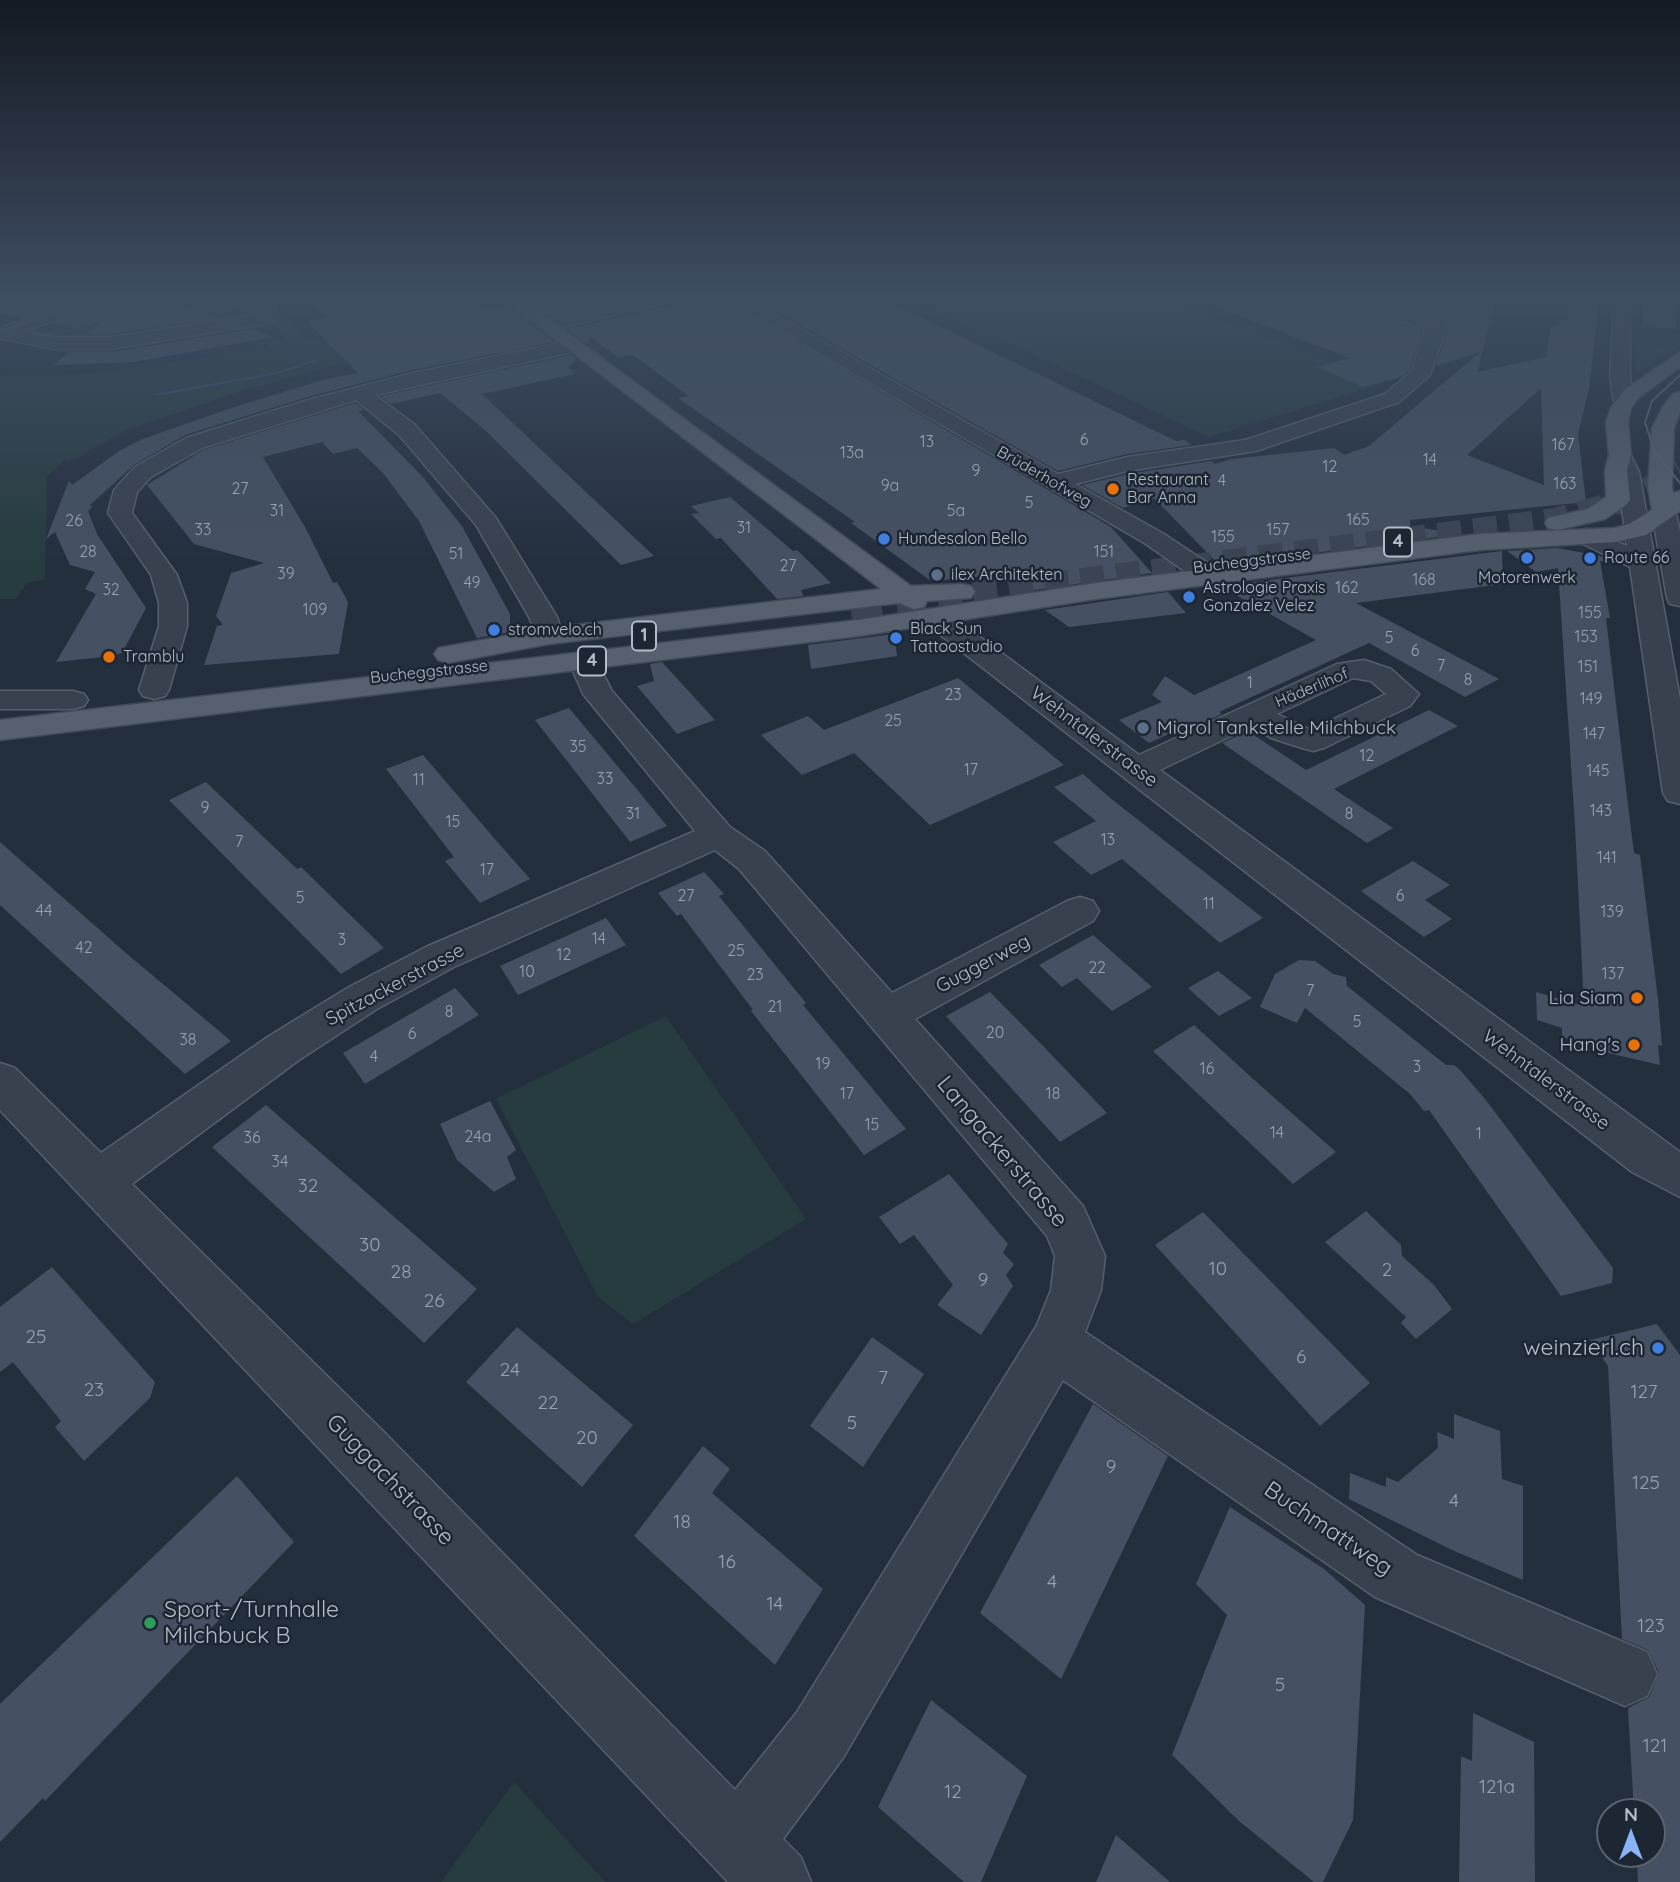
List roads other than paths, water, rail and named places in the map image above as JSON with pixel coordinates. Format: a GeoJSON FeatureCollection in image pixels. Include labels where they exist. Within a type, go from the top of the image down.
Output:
{"type":"FeatureCollection","features":[{"type":"Feature","properties":{"kind":"main road","name":"Wehntalerstrasse"},"geometry":{"type":"LineString","coordinates":[[627,385],[935,617]]}},
{"type":"Feature","properties":{"kind":"main road"},"geometry":{"type":"LineString","coordinates":[[1591,525],[1618,499],[1616,470],[1624,464],[1618,422],[1624,401],[1645,385]]}},
{"type":"Feature","properties":{"kind":"main road"},"geometry":{"type":"LineString","coordinates":[[1672,505],[1660,486],[1670,445],[1663,428],[1671,409],[1680,398]]}},
{"type":"Feature","properties":{"kind":"main road","name":"Bucheggstrasse"},"geometry":{"type":"LineString","coordinates":[[905,594],[978,591],[1205,571],[1480,542],[1591,525],[1615,535],[1637,530],[1672,505]]}},
{"type":"Feature","properties":{"kind":"main road","name":"Bucheggstrasse"},"geometry":{"type":"LineString","coordinates":[[935,617],[1205,571]]}},
{"type":"Feature","properties":{"kind":"main road","name":"4"},"geometry":{"type":"LineString","coordinates":[[0,730],[566,649],[905,594]]}},
{"type":"Feature","properties":{"kind":"main road","name":"Bucheggstrasse"},"geometry":{"type":"LineString","coordinates":[[0,710],[436,656],[564,646],[854,615],[565,657],[0,721]]}},
{"type":"Feature","properties":{"kind":"main road","name":"4"},"geometry":{"type":"LineString","coordinates":[[436,656],[566,649],[935,617]]}},
{"type":"Feature","properties":{"kind":"street"},"geometry":{"type":"LineString","coordinates":[[154,690],[173,626],[173,603],[164,575],[120,513],[127,491],[155,463],[194,443],[359,392],[393,385]]}},
{"type":"Feature","properties":{"kind":"street","name":"Brüderhofweg"},"geometry":{"type":"LineString","coordinates":[[885,385],[1205,571]]}},
{"type":"Feature","properties":{"kind":"street"},"geometry":{"type":"LineString","coordinates":[[1055,482],[1127,464],[1248,446],[1392,398],[1408,385]]}},
{"type":"Feature","properties":{"kind":"street"},"geometry":{"type":"LineString","coordinates":[[1621,385],[1624,401]]}},
{"type":"Feature","properties":{"kind":"street","name":"Langackerstrasse"},"geometry":{"type":"LineString","coordinates":[[359,392],[407,430],[442,467],[487,523],[543,617],[598,694],[718,835],[752,860],[885,1017],[1001,1145],[1066,1222],[1080,1256],[1076,1290],[1055,1343],[820,1735],[764,1806],[758,1863]]}},
{"type":"Feature","properties":{"kind":"street"},"geometry":{"type":"LineString","coordinates":[[1670,445],[1624,464],[1680,793]]}},
{"type":"Feature","properties":{"kind":"street"},"geometry":{"type":"LineString","coordinates":[[1672,505],[1680,598]]}},
{"type":"Feature","properties":{"kind":"street","name":"Bucheggstrasse"},"geometry":{"type":"LineString","coordinates":[[1591,525],[1642,563]]}},
{"type":"Feature","properties":{"kind":"street","name":"Wehntalerstrasse"},"geometry":{"type":"LineString","coordinates":[[935,617],[1648,1158],[1680,1176]]}},
{"type":"Feature","properties":{"kind":"street","name":"Bucheggstrasse"},"geometry":{"type":"LineString","coordinates":[[0,700],[73,700]]}},
{"type":"Feature","properties":{"kind":"street","name":"Häderlihof"},"geometry":{"type":"LineString","coordinates":[[1136,769],[1254,713]]}},
{"type":"Feature","properties":{"kind":"street","name":"Spitzackerstrasse"},"geometry":{"type":"LineString","coordinates":[[98,1182],[284,1048],[363,998],[440,957],[718,835]]}},
{"type":"Feature","properties":{"kind":"street","name":"Guggerweg"},"geometry":{"type":"LineString","coordinates":[[885,1017],[1080,911]]}},
{"type":"Feature","properties":{"kind":"street","name":"Guggachstrasse"},"geometry":{"type":"LineString","coordinates":[[0,1081],[380,1469],[758,1863]]}},
{"type":"Feature","properties":{"kind":"street","name":"Buchmattweg"},"geometry":{"type":"LineString","coordinates":[[1055,1343],[1396,1576],[1625,1674]]}},
{"type":"Feature","properties":{"kind":"waterway"},"geometry":{"type":"LineString","coordinates":[[157,394],[210,385]]}},
{"type":"Feature","properties":{"kind":"tunnel"},"geometry":{"type":"LineString","coordinates":[[902,603],[1555,520],[1632,499],[1680,470]]}},
{"type":"Feature","properties":{"kind":"tunnel"},"geometry":{"type":"LineString","coordinates":[[851,610],[916,602]]}},
{"type":"Feature","properties":{"kind":"tram line"},"geometry":{"type":"LineString","coordinates":[[1669,385],[1652,401],[1645,422],[1654,451],[1680,483]]}},
{"type":"Feature","properties":{"kind":"place","name":"Restaurant Bar Anna"},"geometry":{"type":"Point","coordinates":[1113,489]}},
{"type":"Feature","properties":{"kind":"place","name":"Hundesalon Bello"},"geometry":{"type":"Point","coordinates":[884,539]}},
{"type":"Feature","properties":{"kind":"place","name":"Motorenwerk"},"geometry":{"type":"Point","coordinates":[1527,558]}},
{"type":"Feature","properties":{"kind":"place","name":"Route 66"},"geometry":{"type":"Point","coordinates":[1590,558]}},
{"type":"Feature","properties":{"kind":"place","name":"ilex Architekten"},"geometry":{"type":"Point","coordinates":[937,575]}},
{"type":"Feature","properties":{"kind":"place","name":"Astrologie Praxis Gonzalez Velez"},"geometry":{"type":"Point","coordinates":[1189,597]}},
{"type":"Feature","properties":{"kind":"place","name":"stromvelo.ch"},"geometry":{"type":"Point","coordinates":[494,630]}},
{"type":"Feature","properties":{"kind":"place","name":"Black Sun Tattoostudio"},"geometry":{"type":"Point","coordinates":[896,638]}},
{"type":"Feature","properties":{"kind":"place","name":"Tramblu"},"geometry":{"type":"Point","coordinates":[109,657]}},
{"type":"Feature","properties":{"kind":"place","name":"Migrol Tankstelle Milchbuck"},"geometry":{"type":"Point","coordinates":[1143,728]}},
{"type":"Feature","properties":{"kind":"place","name":"Lia Siam"},"geometry":{"type":"Point","coordinates":[1637,998]}},
{"type":"Feature","properties":{"kind":"place","name":"Hang's"},"geometry":{"type":"Point","coordinates":[1634,1045]}},
{"type":"Feature","properties":{"kind":"place","name":"weinzierl.ch"},"geometry":{"type":"Point","coordinates":[1658,1348]}},
{"type":"Feature","properties":{"kind":"place","name":"Sport-/Turnhalle Milchbuck B"},"geometry":{"type":"Point","coordinates":[150,1623]}}]}
